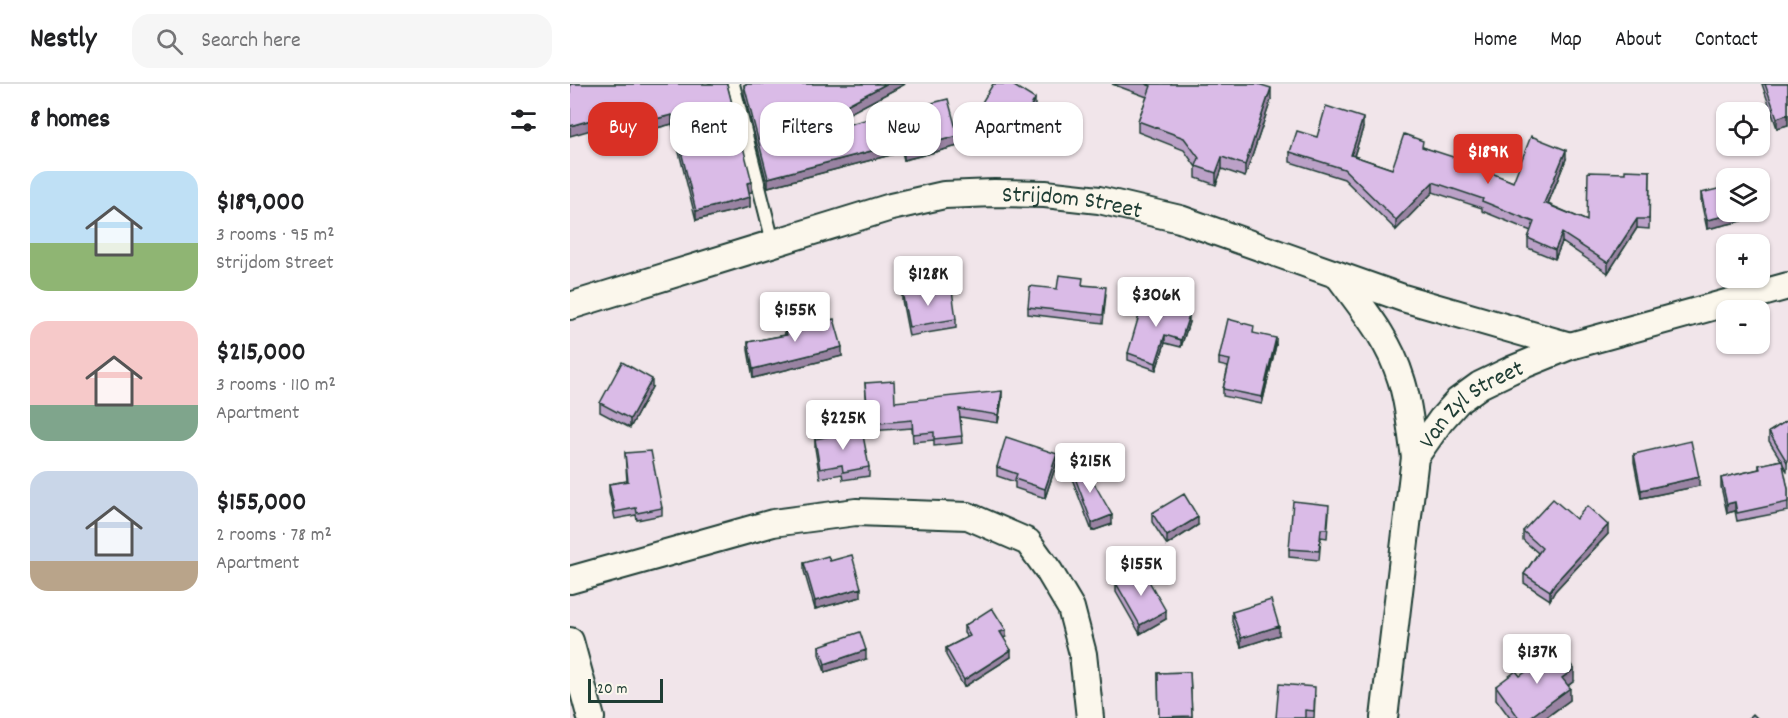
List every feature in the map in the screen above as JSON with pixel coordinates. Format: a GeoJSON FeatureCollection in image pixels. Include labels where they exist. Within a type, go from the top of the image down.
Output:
{"type":"FeatureCollection","features":[{"type":"Feature","properties":{"kind":"street","name":"Strijdom Street"},"geometry":{"type":"LineString","coordinates":[[570,306],[891,207],[944,195],[1045,194],[1099,200],[1180,219],[1403,298],[1570,346]]}},
{"type":"Feature","properties":{"kind":"street"},"geometry":{"type":"LineString","coordinates":[[1338,275],[1379,331],[1394,358],[1402,381],[1415,457]]}},
{"type":"Feature","properties":{"kind":"street","name":"Van Zyl Street"},"geometry":{"type":"LineString","coordinates":[[1384,718],[1415,457],[1441,420],[1458,401],[1480,385],[1570,346],[1788,286]]}},
{"type":"Feature","properties":{"kind":"street"},"geometry":{"type":"LineString","coordinates":[[570,580],[773,523],[856,512],[968,516],[1028,542],[1049,571],[1071,608],[1083,654],[1089,718]]}},
{"type":"Feature","properties":{"kind":"street"},"geometry":{"type":"LineString","coordinates":[[570,641],[591,718]]}},
{"type":"Feature","properties":{"kind":"lane"},"geometry":{"type":"LineString","coordinates":[[736,86],[773,242]]}},
{"type":"Feature","properties":{"kind":"building"},"geometry":{"type":"Polygon","coordinates":[[[570,84],[727,84],[732,102],[670,102],[670,115],[658,118],[658,102],[588,102],[588,121],[570,126],[570,84]]]}},
{"type":"Feature","properties":{"kind":"building"},"geometry":{"type":"Polygon","coordinates":[[[886,84],[852,102],[760,102],[760,147],[744,85],[886,84]]]}},
{"type":"Feature","properties":{"kind":"building"},"geometry":{"type":"Polygon","coordinates":[[[993,84],[1011,84],[1035,99],[1033,102],[982,102],[993,84]]]}},
{"type":"Feature","properties":{"kind":"building"},"geometry":{"type":"Polygon","coordinates":[[[1145,84],[1258,84],[1271,88],[1245,165],[1222,157],[1216,173],[1196,166],[1199,158],[1184,138],[1138,121],[1151,86],[1145,84]]]}},
{"type":"Feature","properties":{"kind":"building"},"geometry":{"type":"Polygon","coordinates":[[[1765,84],[1788,84],[1788,114],[1777,118],[1765,84]]]}},
{"type":"Feature","properties":{"kind":"building"},"geometry":{"type":"Polygon","coordinates":[[[948,99],[953,118],[953,137],[941,140],[941,102],[936,102],[948,99]]]}},
{"type":"Feature","properties":{"kind":"building"},"geometry":{"type":"Polygon","coordinates":[[[1326,106],[1363,118],[1351,155],[1392,169],[1404,134],[1423,141],[1422,147],[1456,158],[1513,182],[1531,136],[1566,150],[1544,203],[1587,221],[1588,172],[1650,171],[1649,219],[1637,219],[1608,263],[1562,233],[1555,250],[1528,238],[1534,222],[1482,201],[1483,199],[1433,182],[1396,220],[1344,169],[1290,152],[1297,131],[1317,137],[1326,106]]]}},
{"type":"Feature","properties":{"kind":"building"},"geometry":{"type":"Polygon","coordinates":[[[866,120],[866,152],[854,156],[854,123],[866,120]]]}},
{"type":"Feature","properties":{"kind":"building"},"geometry":{"type":"Polygon","coordinates":[[[682,156],[745,156],[752,182],[747,183],[750,197],[696,211],[682,156]]]}},
{"type":"Feature","properties":{"kind":"building"},"geometry":{"type":"Polygon","coordinates":[[[762,156],[852,156],[768,178],[762,156]]]}},
{"type":"Feature","properties":{"kind":"building"},"geometry":{"type":"Polygon","coordinates":[[[1716,189],[1716,218],[1707,220],[1701,193],[1716,189]]]}},
{"type":"Feature","properties":{"kind":"building"},"geometry":{"type":"Polygon","coordinates":[[[1059,275],[1083,278],[1082,285],[1106,287],[1103,315],[1028,307],[1030,286],[1057,289],[1059,275]]]}},
{"type":"Feature","properties":{"kind":"building"},"geometry":{"type":"Polygon","coordinates":[[[927,287],[928,294],[952,290],[956,319],[909,327],[902,292],[927,287]]]}},
{"type":"Feature","properties":{"kind":"building"},"geometry":{"type":"Polygon","coordinates":[[[1145,295],[1168,302],[1166,308],[1189,315],[1181,340],[1165,335],[1156,363],[1128,353],[1145,295]]]}},
{"type":"Feature","properties":{"kind":"building"},"geometry":{"type":"Polygon","coordinates":[[[810,319],[811,325],[834,319],[842,347],[753,369],[748,342],[787,335],[784,325],[810,319]]]}},
{"type":"Feature","properties":{"kind":"building"},"geometry":{"type":"Polygon","coordinates":[[[1228,319],[1254,326],[1253,333],[1276,338],[1262,397],[1223,389],[1230,360],[1219,358],[1228,319]]]}},
{"type":"Feature","properties":{"kind":"building"},"geometry":{"type":"Polygon","coordinates":[[[622,362],[652,379],[630,419],[600,403],[622,362]]]}},
{"type":"Feature","properties":{"kind":"building"},"geometry":{"type":"Polygon","coordinates":[[[894,381],[895,402],[1002,391],[998,415],[959,409],[962,436],[934,439],[934,432],[913,434],[912,420],[869,424],[865,383],[894,381]]]}},
{"type":"Feature","properties":{"kind":"building"},"geometry":{"type":"Polygon","coordinates":[[[1788,420],[1788,461],[1787,462],[1769,432],[1788,420]]]}},
{"type":"Feature","properties":{"kind":"building"},"geometry":{"type":"Polygon","coordinates":[[[862,430],[869,467],[843,472],[842,465],[820,469],[815,439],[862,430]]]}},
{"type":"Feature","properties":{"kind":"building"},"geometry":{"type":"Polygon","coordinates":[[[1006,437],[1057,454],[1045,489],[1015,479],[1017,474],[997,467],[1006,437]]]}},
{"type":"Feature","properties":{"kind":"building"},"geometry":{"type":"Polygon","coordinates":[[[1691,441],[1699,477],[1641,490],[1634,454],[1691,441]]]}},
{"type":"Feature","properties":{"kind":"building"},"geometry":{"type":"Polygon","coordinates":[[[651,451],[662,508],[637,513],[636,508],[615,512],[609,484],[628,481],[625,453],[651,451]]]}},
{"type":"Feature","properties":{"kind":"building"},"geometry":{"type":"Polygon","coordinates":[[[1782,460],[1788,489],[1788,502],[1737,513],[1735,502],[1727,504],[1721,478],[1760,469],[1759,465],[1782,460]]]}},
{"type":"Feature","properties":{"kind":"building"},"geometry":{"type":"Polygon","coordinates":[[[1082,462],[1112,515],[1092,523],[1071,467],[1082,462]]]}},
{"type":"Feature","properties":{"kind":"building"},"geometry":{"type":"Polygon","coordinates":[[[1184,494],[1198,517],[1167,536],[1152,513],[1184,494]]]}},
{"type":"Feature","properties":{"kind":"building"},"geometry":{"type":"Polygon","coordinates":[[[1553,499],[1576,519],[1587,506],[1608,525],[1550,591],[1524,574],[1542,548],[1523,531],[1553,499]]]}},
{"type":"Feature","properties":{"kind":"building"},"geometry":{"type":"Polygon","coordinates":[[[1293,501],[1329,505],[1327,529],[1321,529],[1319,551],[1289,549],[1293,501]]]}},
{"type":"Feature","properties":{"kind":"building"},"geometry":{"type":"Polygon","coordinates":[[[852,555],[861,588],[815,601],[804,563],[828,556],[830,561],[852,555]]]}},
{"type":"Feature","properties":{"kind":"building"},"geometry":{"type":"Polygon","coordinates":[[[1142,569],[1166,611],[1140,625],[1116,583],[1142,569]]]}},
{"type":"Feature","properties":{"kind":"building"},"geometry":{"type":"Polygon","coordinates":[[[1271,600],[1279,626],[1241,638],[1232,612],[1271,600]]]}},
{"type":"Feature","properties":{"kind":"building"},"geometry":{"type":"Polygon","coordinates":[[[992,608],[1006,630],[1000,632],[1011,650],[964,680],[946,648],[970,636],[964,626],[992,608]]]}},
{"type":"Feature","properties":{"kind":"building"},"geometry":{"type":"Polygon","coordinates":[[[860,632],[866,650],[825,664],[819,646],[860,632]]]}},
{"type":"Feature","properties":{"kind":"building"},"geometry":{"type":"Polygon","coordinates":[[[1559,648],[1574,669],[1562,678],[1570,688],[1529,718],[1519,718],[1496,686],[1516,671],[1520,676],[1559,648]]]}},
{"type":"Feature","properties":{"kind":"building"},"geometry":{"type":"Polygon","coordinates":[[[1190,672],[1192,716],[1159,717],[1158,673],[1190,672]]]}},
{"type":"Feature","properties":{"kind":"building"},"geometry":{"type":"Polygon","coordinates":[[[1279,684],[1315,687],[1314,711],[1305,710],[1305,718],[1276,718],[1279,684]]]}}]}
